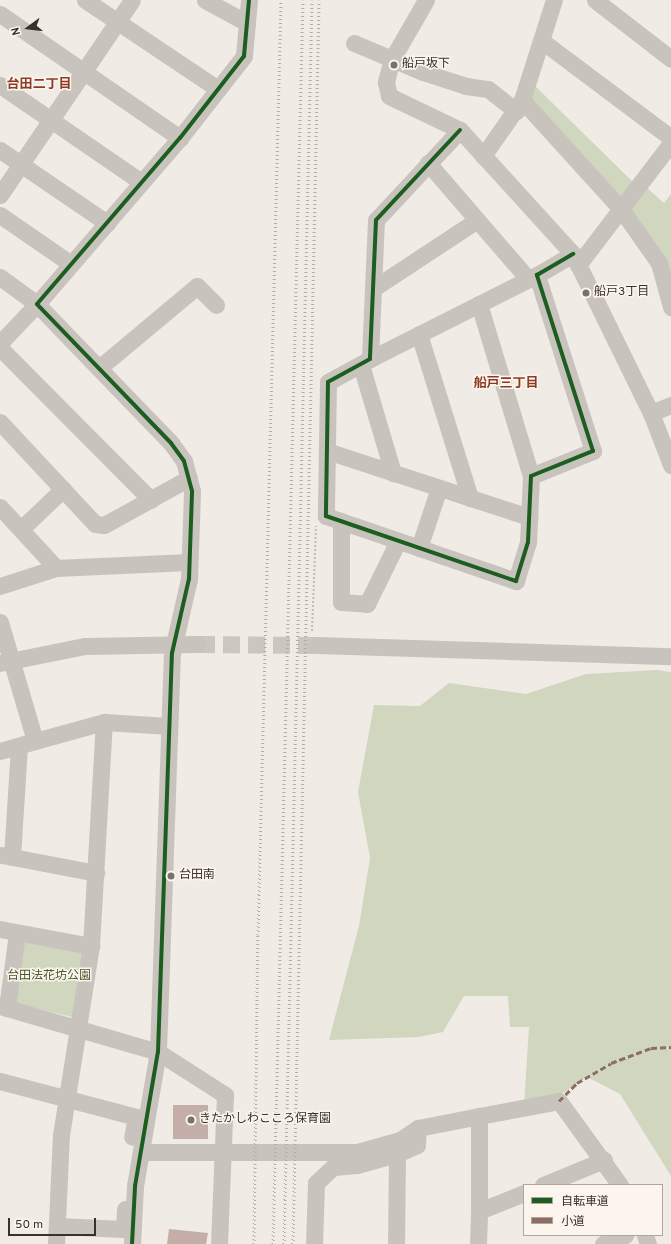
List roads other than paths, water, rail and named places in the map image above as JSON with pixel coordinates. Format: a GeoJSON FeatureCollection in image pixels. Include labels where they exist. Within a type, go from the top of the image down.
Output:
{"type":"FeatureCollection","features":[{"type":"Feature","properties":{"kind":"street"},"geometry":{"type":"LineString","coordinates":[[85,0],[218,89]]}},
{"type":"Feature","properties":{"kind":"street"},"geometry":{"type":"LineString","coordinates":[[0,195],[132,0]]}},
{"type":"Feature","properties":{"kind":"street"},"geometry":{"type":"LineString","coordinates":[[205,0],[247,22]]}},
{"type":"Feature","properties":{"kind":"street"},"geometry":{"type":"LineString","coordinates":[[0,343],[37,304],[180,138],[244,56],[249,0]]}},
{"type":"Feature","properties":{"kind":"street"},"geometry":{"type":"LineString","coordinates":[[426,0],[392,59],[386,82],[389,96],[460,130],[575,260],[651,413],[671,466]]}},
{"type":"Feature","properties":{"kind":"street"},"geometry":{"type":"LineString","coordinates":[[482,156],[519,106],[542,41],[554,0]]}},
{"type":"Feature","properties":{"kind":"street"},"geometry":{"type":"LineString","coordinates":[[594,0],[671,59]]}},
{"type":"Feature","properties":{"kind":"street"},"geometry":{"type":"LineString","coordinates":[[0,14],[85,69],[180,138]]}},
{"type":"Feature","properties":{"kind":"street"},"geometry":{"type":"LineString","coordinates":[[542,41],[671,138]]}},
{"type":"Feature","properties":{"kind":"street"},"geometry":{"type":"LineString","coordinates":[[354,43],[392,59],[466,86],[488,89],[519,106],[621,208],[659,263],[671,308]]}},
{"type":"Feature","properties":{"kind":"street"},"geometry":{"type":"LineString","coordinates":[[0,85],[142,182]]}},
{"type":"Feature","properties":{"kind":"street"},"geometry":{"type":"LineString","coordinates":[[393,473],[366,362],[374,288],[376,220],[460,130]]}},
{"type":"Feature","properties":{"kind":"street"},"geometry":{"type":"LineString","coordinates":[[398,541],[367,604],[342,602],[327,451],[328,382],[532,277],[575,260],[621,208],[671,143]]}},
{"type":"Feature","properties":{"kind":"street"},"geometry":{"type":"LineString","coordinates":[[0,150],[106,223]]}},
{"type":"Feature","properties":{"kind":"street"},"geometry":{"type":"LineString","coordinates":[[428,163],[477,220],[532,277],[593,451],[531,476]]}},
{"type":"Feature","properties":{"kind":"street"},"geometry":{"type":"LineString","coordinates":[[0,215],[71,264]]}},
{"type":"Feature","properties":{"kind":"street"},"geometry":{"type":"LineString","coordinates":[[374,288],[477,220]]}},
{"type":"Feature","properties":{"kind":"street"},"geometry":{"type":"LineString","coordinates":[[0,277],[37,304],[171,443],[184,461],[189,478],[189,579],[174,644],[169,726],[158,1052],[143,1152],[132,1244]]}},
{"type":"Feature","properties":{"kind":"street"},"geometry":{"type":"LineString","coordinates":[[99,368],[197,286],[216,305]]}},
{"type":"Feature","properties":{"kind":"street"},"geometry":{"type":"LineString","coordinates":[[333,518],[516,581],[528,542],[531,476],[479,304]]}},
{"type":"Feature","properties":{"kind":"street"},"geometry":{"type":"LineString","coordinates":[[420,334],[470,498]]}},
{"type":"Feature","properties":{"kind":"street"},"geometry":{"type":"LineString","coordinates":[[0,348],[151,500]]}},
{"type":"Feature","properties":{"kind":"street"},"geometry":{"type":"LineString","coordinates":[[651,413],[671,405]]}},
{"type":"Feature","properties":{"kind":"street"},"geometry":{"type":"LineString","coordinates":[[0,422],[95,524],[104,525],[189,478]]}},
{"type":"Feature","properties":{"kind":"street"},"geometry":{"type":"LineString","coordinates":[[327,451],[529,517]]}},
{"type":"Feature","properties":{"kind":"street"},"geometry":{"type":"LineString","coordinates":[[419,548],[439,488]]}},
{"type":"Feature","properties":{"kind":"street"},"geometry":{"type":"LineString","coordinates":[[21,528],[63,489]]}},
{"type":"Feature","properties":{"kind":"street"},"geometry":{"type":"LineString","coordinates":[[0,507],[21,528],[56,568]]}},
{"type":"Feature","properties":{"kind":"street"},"geometry":{"type":"LineString","coordinates":[[0,586],[56,568],[189,562]]}},
{"type":"Feature","properties":{"kind":"street"},"geometry":{"type":"LineString","coordinates":[[0,622],[6,662],[35,741]]}},
{"type":"Feature","properties":{"kind":"street"},"geometry":{"type":"LineString","coordinates":[[314,641],[671,656]]}},
{"type":"Feature","properties":{"kind":"street"},"geometry":{"type":"LineString","coordinates":[[6,662],[85,646],[198,644]]}},
{"type":"Feature","properties":{"kind":"street"},"geometry":{"type":"LineString","coordinates":[[0,751],[104,722],[169,726]]}},
{"type":"Feature","properties":{"kind":"street"},"geometry":{"type":"LineString","coordinates":[[56,1244],[61,1136],[91,946],[104,722]]}},
{"type":"Feature","properties":{"kind":"street"},"geometry":{"type":"LineString","coordinates":[[19,746],[6,856],[96,873]]}},
{"type":"Feature","properties":{"kind":"street"},"geometry":{"type":"LineString","coordinates":[[0,929],[91,946]]}},
{"type":"Feature","properties":{"kind":"street"},"geometry":{"type":"LineString","coordinates":[[17,933],[4,1007],[79,1027],[158,1052],[225,1095],[219,1244]]}},
{"type":"Feature","properties":{"kind":"street"},"geometry":{"type":"LineString","coordinates":[[0,1081],[136,1117],[125,1186],[124,1230],[57,1226]]}},
{"type":"Feature","properties":{"kind":"street"},"geometry":{"type":"LineString","coordinates":[[143,1152],[357,1152],[417,1145],[418,1128],[559,1101],[604,1160],[619,1184]]}},
{"type":"Feature","properties":{"kind":"street"},"geometry":{"type":"LineString","coordinates":[[478,1244],[480,1116]]}},
{"type":"Feature","properties":{"kind":"street"},"geometry":{"type":"LineString","coordinates":[[314,1244],[316,1183],[333,1167],[357,1165],[398,1147]]}},
{"type":"Feature","properties":{"kind":"street"},"geometry":{"type":"LineString","coordinates":[[396,1244],[398,1147]]}},
{"type":"Feature","properties":{"kind":"street"},"geometry":{"type":"LineString","coordinates":[[545,1184],[604,1160]]}},
{"type":"Feature","properties":{"kind":"street"},"geometry":{"type":"LineString","coordinates":[[479,1211],[523,1193]]}},
{"type":"Feature","properties":{"kind":"street"},"geometry":{"type":"LineString","coordinates":[[603,1244],[623,1236]]}},
{"type":"Feature","properties":{"kind":"tunnel"},"geometry":{"type":"LineString","coordinates":[[198,644],[316,645]]}},
{"type":"Feature","properties":{"kind":"railway"},"geometry":{"type":"LineString","coordinates":[[254,1244],[258,935],[281,0]]}},
{"type":"Feature","properties":{"kind":"railway"},"geometry":{"type":"LineString","coordinates":[[273,1244],[303,0]]}},
{"type":"Feature","properties":{"kind":"railway"},"geometry":{"type":"LineString","coordinates":[[284,1244],[312,0]]}},
{"type":"Feature","properties":{"kind":"railway"},"geometry":{"type":"LineString","coordinates":[[293,1244],[319,0]]}},
{"type":"Feature","properties":{"kind":"place","name":"船戸坂下"},"geometry":{"type":"Point","coordinates":[394,65]}},
{"type":"Feature","properties":{"kind":"place","name":"船戸3丁目"},"geometry":{"type":"Point","coordinates":[586,293]}},
{"type":"Feature","properties":{"kind":"place","name":"台田南"},"geometry":{"type":"Point","coordinates":[171,876]}},
{"type":"Feature","properties":{"kind":"place","name":"きたかしわこころ保育園"},"geometry":{"type":"Point","coordinates":[191,1120]}},
{"type":"Feature","properties":{"kind":"district","name":"台田二丁目"},"geometry":{"type":"Point","coordinates":[39,85]}},
{"type":"Feature","properties":{"kind":"district","name":"船戸三丁目"},"geometry":{"type":"Point","coordinates":[506,384]}},
{"type":"Feature","properties":{"kind":"park label","name":"台田法花坊公園"},"geometry":{"type":"Point","coordinates":[49,977]}}]}
